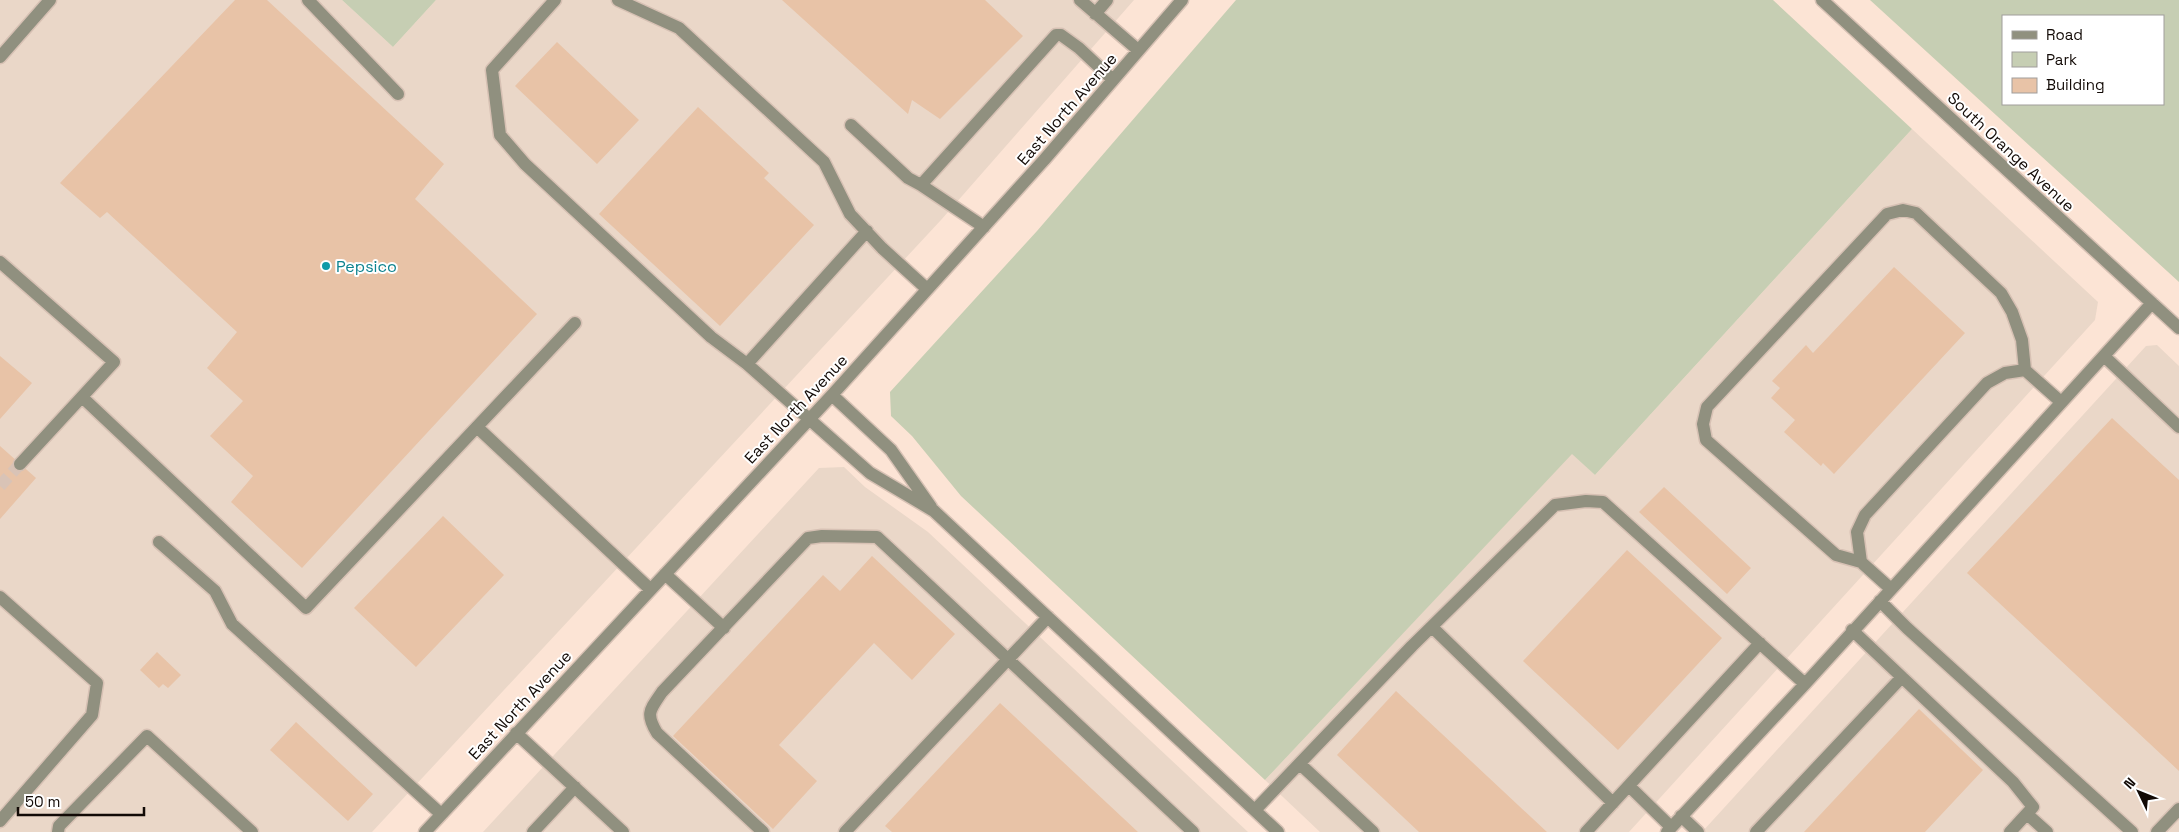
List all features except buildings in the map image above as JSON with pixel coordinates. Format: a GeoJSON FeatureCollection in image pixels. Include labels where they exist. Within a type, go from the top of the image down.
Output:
{"type":"FeatureCollection","features":[{"type":"Feature","properties":{"kind":"street"},"geometry":{"type":"LineString","coordinates":[[0,57],[50,0]]}},
{"type":"Feature","properties":{"kind":"street"},"geometry":{"type":"LineString","coordinates":[[308,0],[398,94]]}},
{"type":"Feature","properties":{"kind":"street"},"geometry":{"type":"LineString","coordinates":[[555,0],[492,70],[500,135],[525,164],[711,337],[747,364],[870,473],[934,511],[1278,832]]}},
{"type":"Feature","properties":{"kind":"street"},"geometry":{"type":"LineString","coordinates":[[618,0],[679,28],[824,162],[850,214],[927,289]]}},
{"type":"Feature","properties":{"kind":"street"},"geometry":{"type":"LineString","coordinates":[[1080,0],[1138,50]]}},
{"type":"Feature","properties":{"kind":"street"},"geometry":{"type":"LineString","coordinates":[[1096,14],[1107,0]]}},
{"type":"Feature","properties":{"kind":"street","name":"East North Avenue"},"geometry":{"type":"LineString","coordinates":[[424,832],[832,395],[984,227],[1182,0]]}},
{"type":"Feature","properties":{"kind":"street","name":"South Orange Avenue"},"geometry":{"type":"LineString","coordinates":[[1822,0],[2179,328]]}},
{"type":"Feature","properties":{"kind":"street"},"geometry":{"type":"LineString","coordinates":[[920,185],[1056,35],[1061,35],[1079,48],[1113,80]]}},
{"type":"Feature","properties":{"kind":"street"},"geometry":{"type":"LineString","coordinates":[[851,124],[908,178],[984,227]]}},
{"type":"Feature","properties":{"kind":"street"},"geometry":{"type":"LineString","coordinates":[[1890,589],[1861,562],[1836,554],[1706,440],[1703,424],[1707,406],[1887,214],[1903,210],[1916,213],[2001,293],[2012,312],[2022,340],[2025,370],[2061,402]]}},
{"type":"Feature","properties":{"kind":"street"},"geometry":{"type":"LineString","coordinates":[[747,364],[867,232]]}},
{"type":"Feature","properties":{"kind":"street"},"geometry":{"type":"LineString","coordinates":[[0,262],[114,362],[20,464]]}},
{"type":"Feature","properties":{"kind":"street"},"geometry":{"type":"LineString","coordinates":[[1629,786],[1669,830],[1805,684],[1852,630],[2152,303]]}},
{"type":"Feature","properties":{"kind":"street"},"geometry":{"type":"LineString","coordinates":[[82,397],[306,608],[478,428],[575,323]]}},
{"type":"Feature","properties":{"kind":"street"},"geometry":{"type":"LineString","coordinates":[[2104,356],[2179,427]]}},
{"type":"Feature","properties":{"kind":"street"},"geometry":{"type":"LineString","coordinates":[[1861,562],[1857,532],[1865,514],[1986,383],[2005,373],[2025,370]]}},
{"type":"Feature","properties":{"kind":"street"},"geometry":{"type":"LineString","coordinates":[[832,395],[892,450],[934,511]]}},
{"type":"Feature","properties":{"kind":"street"},"geometry":{"type":"LineString","coordinates":[[478,428],[650,589]]}},
{"type":"Feature","properties":{"kind":"street"},"geometry":{"type":"LineString","coordinates":[[1255,810],[1432,627],[1555,504],[1586,501],[1603,502],[1805,684]]}},
{"type":"Feature","properties":{"kind":"street"},"geometry":{"type":"LineString","coordinates":[[764,832],[661,737],[649,718],[650,711],[662,692],[808,538],[822,536],[877,537],[1193,832]]}},
{"type":"Feature","properties":{"kind":"street"},"geometry":{"type":"LineString","coordinates":[[159,542],[216,591],[232,624],[441,814]]}},
{"type":"Feature","properties":{"kind":"street"},"geometry":{"type":"LineString","coordinates":[[665,574],[724,628]]}},
{"type":"Feature","properties":{"kind":"street"},"geometry":{"type":"LineString","coordinates":[[0,598],[97,683],[92,716],[0,821]]}},
{"type":"Feature","properties":{"kind":"street"},"geometry":{"type":"LineString","coordinates":[[1880,600],[1907,628],[2132,832]]}},
{"type":"Feature","properties":{"kind":"street"},"geometry":{"type":"LineString","coordinates":[[845,832],[1048,617]]}},
{"type":"Feature","properties":{"kind":"street"},"geometry":{"type":"LineString","coordinates":[[1432,627],[1613,803]]}},
{"type":"Feature","properties":{"kind":"street"},"geometry":{"type":"LineString","coordinates":[[1852,630],[2013,782],[2033,807],[2010,832]]}},
{"type":"Feature","properties":{"kind":"street"},"geometry":{"type":"LineString","coordinates":[[1586,832],[1760,643]]}},
{"type":"Feature","properties":{"kind":"street"},"geometry":{"type":"LineString","coordinates":[[1756,832],[1902,677]]}},
{"type":"Feature","properties":{"kind":"street"},"geometry":{"type":"LineString","coordinates":[[516,733],[623,832]]}},
{"type":"Feature","properties":{"kind":"street"},"geometry":{"type":"LineString","coordinates":[[58,832],[59,826],[147,736],[252,832]]}},
{"type":"Feature","properties":{"kind":"street"},"geometry":{"type":"LineString","coordinates":[[1300,764],[1373,832]]}},
{"type":"Feature","properties":{"kind":"street"},"geometry":{"type":"LineString","coordinates":[[533,832],[575,787]]}},
{"type":"Feature","properties":{"kind":"street"},"geometry":{"type":"LineString","coordinates":[[2157,832],[2179,809]]}},
{"type":"Feature","properties":{"kind":"street"},"geometry":{"type":"LineString","coordinates":[[2027,814],[2047,832]]}},
{"type":"Feature","properties":{"kind":"street"},"geometry":{"type":"LineString","coordinates":[[1681,816],[1698,832]]}},
{"type":"Feature","properties":{"kind":"shaded area"},"geometry":{"type":"Polygon","coordinates":[[[0,0],[342,0],[393,47],[436,0],[1134,0],[941,220],[372,832],[0,832],[0,0]]]}},
{"type":"Feature","properties":{"kind":"shaded area"},"geometry":{"type":"Polygon","coordinates":[[[1912,129],[2098,302],[2095,320],[1629,832],[1320,832],[1265,780],[1572,453],[1595,475],[1912,129]]]}},
{"type":"Feature","properties":{"kind":"shaded area"},"geometry":{"type":"Polygon","coordinates":[[[2157,345],[2179,366],[2179,832],[1702,832],[2146,346],[2157,345]]]}},
{"type":"Feature","properties":{"kind":"shaded area"},"geometry":{"type":"Polygon","coordinates":[[[844,467],[865,487],[928,532],[1248,832],[483,832],[819,468],[844,467]]]}},
{"type":"Feature","properties":{"kind":"green space"},"geometry":{"type":"Polygon","coordinates":[[[342,0],[436,0],[393,47],[342,0]]]}},
{"type":"Feature","properties":{"kind":"green space"},"geometry":{"type":"Polygon","coordinates":[[[1236,0],[1773,0],[1912,129],[1595,475],[1572,454],[1265,780],[961,496],[912,436],[891,416],[890,392],[1037,231],[1236,0]]]}},
{"type":"Feature","properties":{"kind":"green space"},"geometry":{"type":"Polygon","coordinates":[[[1870,0],[2179,0],[2179,282],[1870,0]]]}},
{"type":"Feature","properties":{"kind":"tunnel"},"geometry":{"type":"LineString","coordinates":[[0,486],[20,464]]}},
{"type":"Feature","properties":{"kind":"place","name":"Pepsico"},"geometry":{"type":"Point","coordinates":[326,266]}}]}
